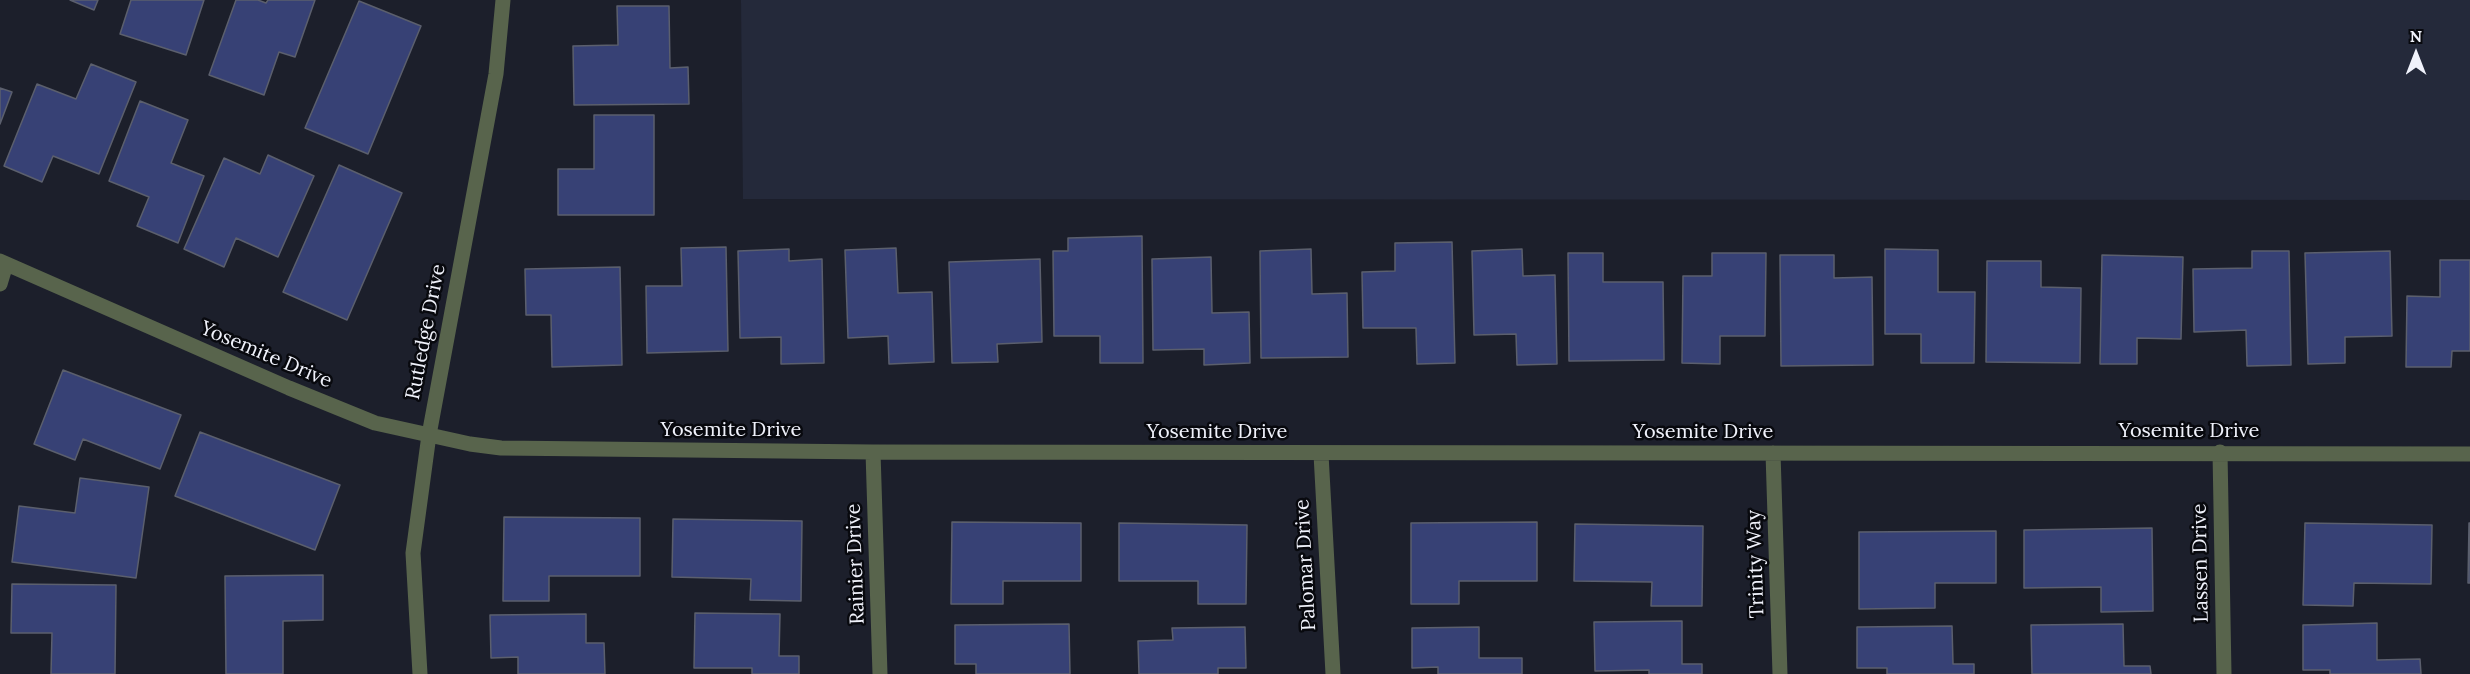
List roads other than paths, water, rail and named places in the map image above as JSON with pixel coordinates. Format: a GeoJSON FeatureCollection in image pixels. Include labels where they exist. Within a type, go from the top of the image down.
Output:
{"type":"FeatureCollection","features":[{"type":"Feature","properties":{"kind":"street","name":"Rutledge Drive"},"geometry":{"type":"LineString","coordinates":[[420,674],[413,553],[429,435],[496,74],[503,0]]}},
{"type":"Feature","properties":{"kind":"street","name":"Yosemite Drive"},"geometry":{"type":"LineString","coordinates":[[3,262],[333,407],[375,423],[470,444],[542,450],[2470,454]]}},
{"type":"Feature","properties":{"kind":"street"},"geometry":{"type":"LineString","coordinates":[[0,284],[3,262]]}},
{"type":"Feature","properties":{"kind":"street","name":"Rainier Drive"},"geometry":{"type":"LineString","coordinates":[[873,452],[880,674]]}},
{"type":"Feature","properties":{"kind":"street","name":"Lassen Drive"},"geometry":{"type":"LineString","coordinates":[[2220,452],[2224,674]]}},
{"type":"Feature","properties":{"kind":"street","name":"Palomar Drive"},"geometry":{"type":"LineString","coordinates":[[1321,453],[1333,674]]}},
{"type":"Feature","properties":{"kind":"street","name":"Trinity Way"},"geometry":{"type":"LineString","coordinates":[[1773,453],[1780,674]]}}]}
